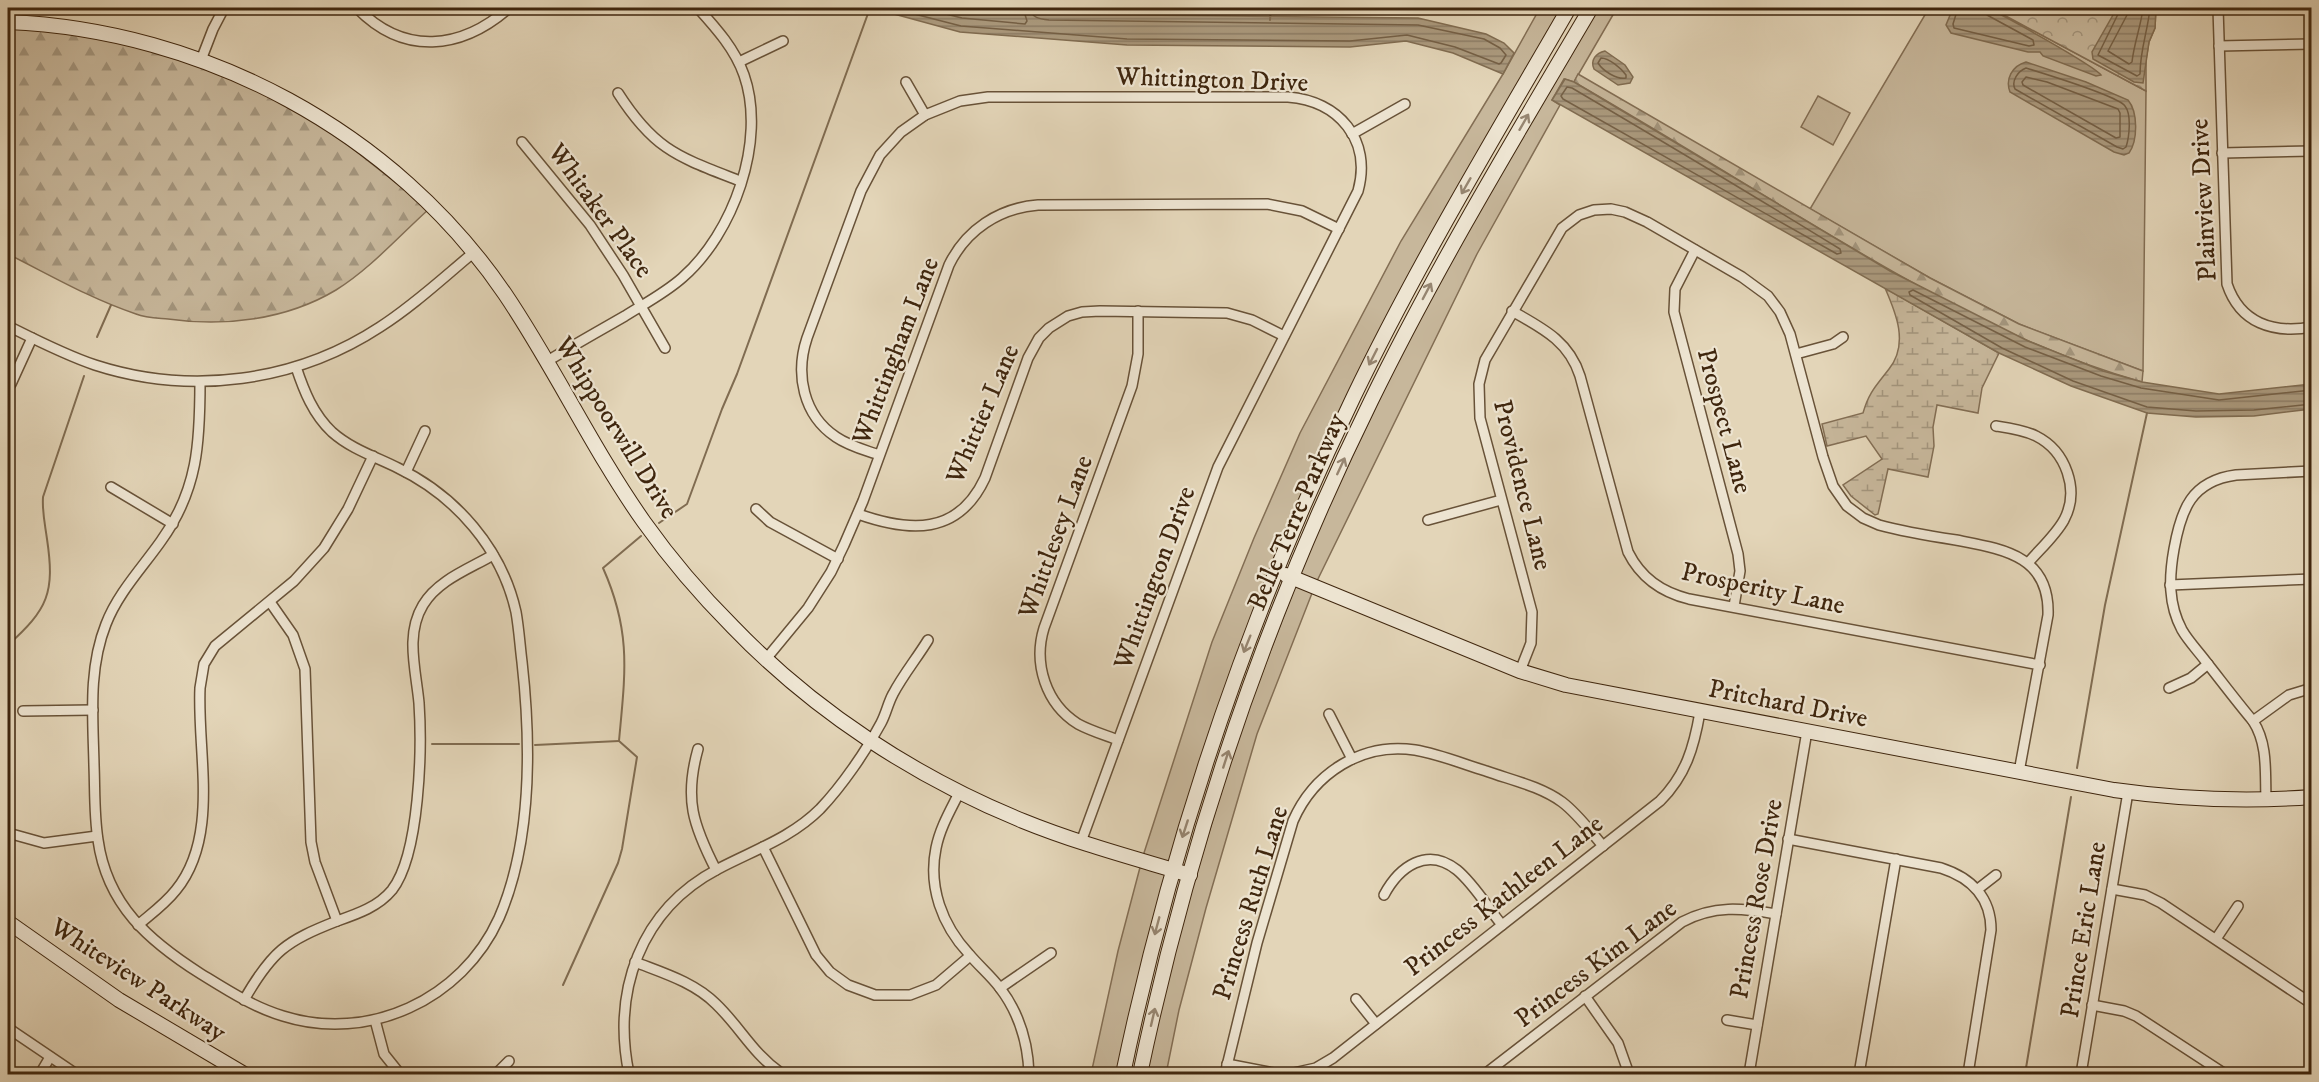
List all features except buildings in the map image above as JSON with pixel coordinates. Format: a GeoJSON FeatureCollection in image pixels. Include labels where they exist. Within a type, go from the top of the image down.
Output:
{"type":"FeatureCollection","features":[{"type":"Feature","properties":{"kind":"street"},"geometry":{"type":"LineString","coordinates":[[201,60],[224,8]]}},
{"type":"Feature","properties":{"kind":"street"},"geometry":{"type":"LineString","coordinates":[[357,8],[373,22],[394,34],[410,39],[435,42],[457,39],[478,31],[509,8]]}},
{"type":"Feature","properties":{"kind":"street"},"geometry":{"type":"LineString","coordinates":[[546,362],[642,306],[680,280],[704,256],[723,227],[750,150],[752,125],[749,93],[739,62],[722,35],[698,8]]}},
{"type":"Feature","properties":{"kind":"street","name":"Belle Terre Parkway"},"geometry":{"type":"LineString","coordinates":[[1123,1074],[1172,870],[1237,669],[1276,571],[1335,436],[1391,322],[1433,243],[1569,8]]}},
{"type":"Feature","properties":{"kind":"street","name":"Belle Terre Parkway"},"geometry":{"type":"LineString","coordinates":[[1140,1074],[1161,980],[1190,875],[1233,737],[1293,578],[1369,404],[1412,320],[1591,8]]}},
{"type":"Feature","properties":{"kind":"street","name":"Plainview Drive"},"geometry":{"type":"LineString","coordinates":[[2218,8],[2225,271],[2231,296],[2247,316],[2263,326],[2282,330],[2312,327]]}},
{"type":"Feature","properties":{"kind":"street","name":"Whippoorwill Drive"},"geometry":{"type":"LineString","coordinates":[[8,22],[97,32],[139,41],[201,60],[240,75],[286,98],[352,139],[424,199],[473,253],[510,302],[644,522],[701,593],[766,659],[814,700],[870,740],[959,793],[1081,842],[1190,875]]}},
{"type":"Feature","properties":{"kind":"street"},"geometry":{"type":"LineString","coordinates":[[739,62],[783,40]]}},
{"type":"Feature","properties":{"kind":"street"},"geometry":{"type":"LineString","coordinates":[[2219,46],[2312,44]]}},
{"type":"Feature","properties":{"kind":"street"},"geometry":{"type":"LineString","coordinates":[[906,82],[925,115]]}},
{"type":"Feature","properties":{"kind":"street"},"geometry":{"type":"LineString","coordinates":[[618,93],[643,128],[671,152],[741,181]]}},
{"type":"Feature","properties":{"kind":"street","name":"Whittington Drive"},"geometry":{"type":"LineString","coordinates":[[879,455],[843,441],[821,423],[805,395],[802,362],[807,338],[867,177],[876,160],[895,138],[925,115],[960,101],[988,97],[1288,98],[1303,99],[1323,105],[1339,117],[1352,134],[1360,157],[1361,179],[1356,196],[1215,475],[1081,842]]}},
{"type":"Feature","properties":{"kind":"street"},"geometry":{"type":"LineString","coordinates":[[1352,134],[1405,104]]}},
{"type":"Feature","properties":{"kind":"street","name":"Whitaker Place"},"geometry":{"type":"LineString","coordinates":[[522,142],[590,225],[642,306],[665,348]]}},
{"type":"Feature","properties":{"kind":"street"},"geometry":{"type":"LineString","coordinates":[[2222,153],[2312,151]]}},
{"type":"Feature","properties":{"kind":"street","name":"Whittingham Lane"},"geometry":{"type":"LineString","coordinates":[[766,659],[808,608],[838,559],[858,514],[949,265],[966,239],[978,227],[1020,207],[1045,204],[1267,204],[1302,211],[1340,229]]}},
{"type":"Feature","properties":{"kind":"street","name":"Providence Lane"},"geometry":{"type":"LineString","coordinates":[[1520,671],[1531,643],[1533,618],[1480,418],[1478,393],[1485,360],[1557,234],[1573,219],[1586,212],[1604,209],[1625,212],[1751,282],[1768,296],[1787,326],[1827,469],[1833,486],[1847,506],[1863,518],[1879,525],[2001,549],[2028,562]]}},
{"type":"Feature","properties":{"kind":"street","name":"Prospect Lane"},"geometry":{"type":"LineString","coordinates":[[1695,250],[1675,289],[1674,312],[1738,554],[1740,571],[1734,606]]}},
{"type":"Feature","properties":{"kind":"street"},"geometry":{"type":"LineString","coordinates":[[8,326],[77,359],[118,372],[154,379],[200,382],[246,378],[296,367],[336,351],[381,327],[473,253]]}},
{"type":"Feature","properties":{"kind":"street","name":"Whittier Lane"},"geometry":{"type":"LineString","coordinates":[[858,514],[884,523],[907,527],[926,526],[954,514],[973,498],[982,484],[1028,358],[1042,335],[1058,322],[1077,313],[1138,311],[1227,313],[1252,320],[1284,336]]}},
{"type":"Feature","properties":{"kind":"street","name":"Whittlesey Lane"},"geometry":{"type":"LineString","coordinates":[[1118,740],[1080,725],[1061,710],[1049,693],[1044,680],[1040,654],[1044,628],[1133,380],[1138,354],[1138,311]]}},
{"type":"Feature","properties":{"kind":"street","name":"Prosperity Lane"},"geometry":{"type":"LineString","coordinates":[[1512,311],[1554,336],[1568,350],[1575,362],[1624,541],[1635,565],[1653,583],[1665,591],[1689,599],[2040,665]]}},
{"type":"Feature","properties":{"kind":"street"},"geometry":{"type":"LineString","coordinates":[[1796,354],[1833,344],[1843,337]]}},
{"type":"Feature","properties":{"kind":"street"},"geometry":{"type":"LineString","coordinates":[[10,384],[32,338]]}},
{"type":"Feature","properties":{"kind":"street"},"geometry":{"type":"LineString","coordinates":[[200,382],[200,432],[188,494],[172,524],[119,598],[100,641],[95,668],[93,710],[97,836],[103,864],[113,888],[138,925],[170,954],[244,999],[279,1015],[310,1023],[340,1024],[375,1020],[414,1007],[456,978],[473,960],[488,938],[498,920],[509,889],[526,789],[527,715],[516,614],[504,577],[492,555],[478,532],[457,508],[434,489],[406,472],[345,441],[322,421],[311,405],[296,367]]}},
{"type":"Feature","properties":{"kind":"street"},"geometry":{"type":"LineString","coordinates":[[1995,426],[2028,433],[2042,439],[2061,459],[2069,478],[2071,497],[2067,515],[2049,540],[2028,562],[2041,579],[2048,600],[2048,615],[2019,772]]}},
{"type":"Feature","properties":{"kind":"street"},"geometry":{"type":"LineString","coordinates":[[406,472],[425,431]]}},
{"type":"Feature","properties":{"kind":"street"},"geometry":{"type":"LineString","coordinates":[[138,925],[165,902],[180,885],[191,866],[200,838],[203,816],[200,697],[204,664],[220,641],[270,602],[301,574],[327,543],[348,509],[373,456]]}},
{"type":"Feature","properties":{"kind":"street"},"geometry":{"type":"LineString","coordinates":[[2265,799],[2263,743],[2253,721],[2179,624],[2173,609],[2170,585],[2171,565],[2180,519],[2187,504],[2203,488],[2230,476],[2312,471]]}},
{"type":"Feature","properties":{"kind":"street"},"geometry":{"type":"LineString","coordinates":[[111,487],[172,524]]}},
{"type":"Feature","properties":{"kind":"street"},"geometry":{"type":"LineString","coordinates":[[1428,519],[1501,500]]}},
{"type":"Feature","properties":{"kind":"street"},"geometry":{"type":"LineString","coordinates":[[756,509],[774,525],[838,559]]}},
{"type":"Feature","properties":{"kind":"street"},"geometry":{"type":"LineString","coordinates":[[244,999],[268,961],[279,950],[299,937],[360,912],[382,899],[396,883],[405,860],[418,787],[420,722],[412,638],[419,611],[439,586],[492,555]]}},
{"type":"Feature","properties":{"kind":"street","name":"Pritchard Drive"},"geometry":{"type":"LineString","coordinates":[[1276,571],[1520,671],[1554,682],[1700,712],[2128,792],[2265,799],[2312,797]]}},
{"type":"Feature","properties":{"kind":"street"},"geometry":{"type":"LineString","coordinates":[[2170,585],[2312,579]]}},
{"type":"Feature","properties":{"kind":"street"},"geometry":{"type":"LineString","coordinates":[[270,602],[293,634],[304,662],[307,690],[311,842],[315,862],[337,921]]}},
{"type":"Feature","properties":{"kind":"street"},"geometry":{"type":"LineString","coordinates":[[629,1074],[623,1039],[623,1018],[634,962],[648,935],[665,911],[681,895],[716,870],[764,847],[800,826],[823,806],[870,740],[882,721],[896,689],[928,640]]}},
{"type":"Feature","properties":{"kind":"street"},"geometry":{"type":"LineString","coordinates":[[2169,688],[2191,678],[2208,663]]}},
{"type":"Feature","properties":{"kind":"street"},"geometry":{"type":"LineString","coordinates":[[2253,721],[2289,695],[2312,688]]}},
{"type":"Feature","properties":{"kind":"street"},"geometry":{"type":"LineString","coordinates":[[22,711],[93,710]]}},
{"type":"Feature","properties":{"kind":"street","name":"Princess Kathleen Lane"},"geometry":{"type":"LineString","coordinates":[[1289,1074],[1309,1071],[1322,1065],[1653,807],[1674,785],[1685,768],[1693,749],[1700,712]]}},
{"type":"Feature","properties":{"kind":"street"},"geometry":{"type":"LineString","coordinates":[[1329,714],[1352,759]]}},
{"type":"Feature","properties":{"kind":"street","name":"Princess Rose Drive"},"geometry":{"type":"LineString","coordinates":[[1749,1074],[1807,731]]}},
{"type":"Feature","properties":{"kind":"street"},"geometry":{"type":"LineString","coordinates":[[698,749],[691,781],[693,816],[699,837],[716,870]]}},
{"type":"Feature","properties":{"kind":"street","name":"Princess Ruth Lane"},"geometry":{"type":"LineString","coordinates":[[1225,1074],[1257,943],[1293,821],[1302,803],[1317,784],[1333,770],[1352,759],[1378,751],[1416,750],[1524,784],[1548,794],[1567,806],[1603,846]]}},
{"type":"Feature","properties":{"kind":"street","name":"Prince Eric Lane"},"geometry":{"type":"LineString","coordinates":[[2082,1074],[2128,792]]}},
{"type":"Feature","properties":{"kind":"street"},"geometry":{"type":"LineString","coordinates":[[959,793],[938,840],[934,860],[934,879],[938,902],[954,937],[1000,988],[1012,1008],[1023,1034],[1029,1074]]}},
{"type":"Feature","properties":{"kind":"street"},"geometry":{"type":"LineString","coordinates":[[8,833],[44,843],[97,836]]}},
{"type":"Feature","properties":{"kind":"street"},"geometry":{"type":"LineString","coordinates":[[1788,839],[1949,870],[1978,889],[1989,910],[1991,930],[1968,1074]]}},
{"type":"Feature","properties":{"kind":"street"},"geometry":{"type":"LineString","coordinates":[[764,847],[816,955],[830,972],[848,985],[875,994],[910,994],[928,989],[943,981],[970,956]]}},
{"type":"Feature","properties":{"kind":"street"},"geometry":{"type":"LineString","coordinates":[[1860,1074],[1896,859]]}},
{"type":"Feature","properties":{"kind":"street"},"geometry":{"type":"LineString","coordinates":[[1384,895],[1395,876],[1407,867],[1422,861],[1439,862],[1449,865],[1460,874],[1502,925]]}},
{"type":"Feature","properties":{"kind":"street"},"geometry":{"type":"LineString","coordinates":[[1978,889],[1996,874]]}},
{"type":"Feature","properties":{"kind":"street"},"geometry":{"type":"LineString","coordinates":[[2112,889],[2156,899],[2312,1004]]}},
{"type":"Feature","properties":{"kind":"street"},"geometry":{"type":"LineString","coordinates":[[2216,939],[2238,906]]}},
{"type":"Feature","properties":{"kind":"street","name":"Princess Kim Lane"},"geometry":{"type":"LineString","coordinates":[[1485,1074],[1670,930],[1695,915],[1715,909],[1734,908],[1776,914]]}},
{"type":"Feature","properties":{"kind":"street","name":"Whiteview Parkway"},"geometry":{"type":"LineString","coordinates":[[8,922],[119,1000],[244,1074]]}},
{"type":"Feature","properties":{"kind":"street"},"geometry":{"type":"LineString","coordinates":[[1000,988],[1051,953]]}},
{"type":"Feature","properties":{"kind":"street"},"geometry":{"type":"LineString","coordinates":[[634,962],[679,980],[708,997],[723,1011],[758,1055],[782,1074]]}},
{"type":"Feature","properties":{"kind":"street"},"geometry":{"type":"LineString","coordinates":[[1585,996],[1618,1043],[1629,1074]]}},
{"type":"Feature","properties":{"kind":"street"},"geometry":{"type":"LineString","coordinates":[[1356,999],[1376,1024]]}},
{"type":"Feature","properties":{"kind":"street"},"geometry":{"type":"LineString","coordinates":[[2092,1005],[2124,1011],[2136,1016],[2225,1074]]}},
{"type":"Feature","properties":{"kind":"street"},"geometry":{"type":"LineString","coordinates":[[375,1020],[384,1054],[400,1074]]}},
{"type":"Feature","properties":{"kind":"street"},"geometry":{"type":"LineString","coordinates":[[1727,1020],[1757,1025]]}},
{"type":"Feature","properties":{"kind":"street"},"geometry":{"type":"LineString","coordinates":[[8,1028],[76,1074]]}},
{"type":"Feature","properties":{"kind":"street"},"geometry":{"type":"LineString","coordinates":[[40,1074],[50,1057]]}},
{"type":"Feature","properties":{"kind":"street"},"geometry":{"type":"LineString","coordinates":[[496,1074],[509,1061]]}},
{"type":"Feature","properties":{"kind":"street"},"geometry":{"type":"LineString","coordinates":[[1227,1064],[1279,1074]]}},
{"type":"Feature","properties":{"kind":"green space"},"geometry":{"type":"Polygon","coordinates":[[[1540,8],[1564,8],[1442,220],[1254,615],[1118,1074],[1091,1074],[1118,951],[1143,856],[1212,642],[1254,538],[1300,433],[1401,241],[1503,74],[1540,8]]]}},
{"type":"Feature","properties":{"kind":"green space"},"geometry":{"type":"Polygon","coordinates":[[[1595,8],[1617,8],[1574,82],[1564,79],[1552,100],[1560,105],[1477,254],[1316,583],[1257,734],[1206,908],[1179,1010],[1166,1074],[1145,1074],[1172,955],[1238,736],[1313,539],[1418,318],[1595,8]]]}},
{"type":"Feature","properties":{"kind":"green space"},"geometry":{"type":"Polygon","coordinates":[[[1929,8],[1991,8],[2146,91],[2143,371],[2019,324],[1930,278],[1810,209],[1929,8]]]}},
{"type":"Feature","properties":{"kind":"green space"},"geometry":{"type":"Polygon","coordinates":[[[1991,8],[2156,8],[2155,28],[2149,42],[2146,60],[2146,91],[1991,8]]]}},
{"type":"Feature","properties":{"kind":"green space"},"geometry":{"type":"Polygon","coordinates":[[[8,27],[55,31],[131,44],[206,67],[287,105],[329,130],[429,209],[349,282],[297,308],[254,319],[211,322],[144,316],[119,308],[8,254],[8,27]]]}},
{"type":"Feature","properties":{"kind":"green space"},"geometry":{"type":"Polygon","coordinates":[[[1578,74],[1930,278],[2019,324],[2143,371],[2142,382],[2052,351],[1924,289],[1574,82],[1578,74]]]}},
{"type":"Feature","properties":{"kind":"green space"},"geometry":{"type":"Polygon","coordinates":[[[1818,96],[1850,113],[1833,145],[1801,127],[1818,96]]]}},
{"type":"Feature","properties":{"kind":"green space"},"geometry":{"type":"Polygon","coordinates":[[[1885,288],[1999,353],[1982,388],[1978,413],[1937,405],[1933,427],[1934,446],[1928,477],[1888,469],[1878,514],[1875,515],[1851,496],[1843,485],[1882,459],[1866,436],[1827,446],[1822,424],[1863,413],[1870,394],[1895,359],[1899,328],[1885,288]]]}},
{"type":"Feature","properties":{"kind":"water"},"geometry":{"type":"Polygon","coordinates":[[[1970,6],[1986,8],[2065,51],[2101,75],[2096,76],[2043,56],[2040,52],[2028,52],[1951,33],[1946,25],[1953,8],[1970,6]]]}},
{"type":"Feature","properties":{"kind":"water"},"geometry":{"type":"Polygon","coordinates":[[[872,8],[1034,8],[1039,12],[1050,14],[1418,18],[1486,34],[1504,43],[1514,53],[1503,74],[1453,53],[1406,41],[1350,47],[1127,45],[960,32],[872,8]]]}},
{"type":"Feature","properties":{"kind":"water"},"geometry":{"type":"Polygon","coordinates":[[[2117,8],[2156,8],[2155,28],[2149,42],[2143,83],[2134,82],[2093,59],[2092,52],[2117,8]]]}},
{"type":"Feature","properties":{"kind":"water"},"geometry":{"type":"Polygon","coordinates":[[[1605,51],[1625,65],[1633,77],[1630,83],[1618,85],[1594,69],[1595,57],[1605,51]]]}},
{"type":"Feature","properties":{"kind":"water"},"geometry":{"type":"Polygon","coordinates":[[[2026,62],[2086,82],[2128,100],[2134,112],[2136,126],[2134,141],[2129,153],[2124,155],[2114,152],[2010,92],[2008,82],[2013,70],[2026,62]]]}},
{"type":"Feature","properties":{"kind":"water"},"geometry":{"type":"Polygon","coordinates":[[[1565,79],[1574,82],[1890,271],[2028,341],[2103,371],[2142,382],[2219,394],[2311,384],[2311,409],[2254,416],[2196,417],[2147,413],[2071,386],[1999,353],[1552,100],[1565,79]]]}},
{"type":"Feature","properties":{"kind":"waterway"},"geometry":{"type":"LineString","coordinates":[[659,523],[687,504],[737,374],[870,8]]}},
{"type":"Feature","properties":{"kind":"waterway"},"geometry":{"type":"LineString","coordinates":[[1270,20],[1271,8]]}},
{"type":"Feature","properties":{"kind":"waterway"},"geometry":{"type":"LineString","coordinates":[[97,337],[111,305]]}},
{"type":"Feature","properties":{"kind":"waterway"},"geometry":{"type":"LineString","coordinates":[[8,645],[32,621],[46,599],[50,573],[43,497],[84,376]]}},
{"type":"Feature","properties":{"kind":"waterway"},"geometry":{"type":"LineString","coordinates":[[2077,768],[2105,605],[2147,413]]}},
{"type":"Feature","properties":{"kind":"waterway"},"geometry":{"type":"LineString","coordinates":[[563,985],[618,863],[622,849],[637,757],[619,741],[624,654],[619,613],[603,568],[641,536]]}},
{"type":"Feature","properties":{"kind":"waterway"},"geometry":{"type":"LineString","coordinates":[[535,745],[619,741]]}},
{"type":"Feature","properties":{"kind":"waterway"},"geometry":{"type":"LineString","coordinates":[[432,744],[519,744]]}},
{"type":"Feature","properties":{"kind":"waterway"},"geometry":{"type":"LineString","coordinates":[[2025,1074],[2071,797]]}}]}
